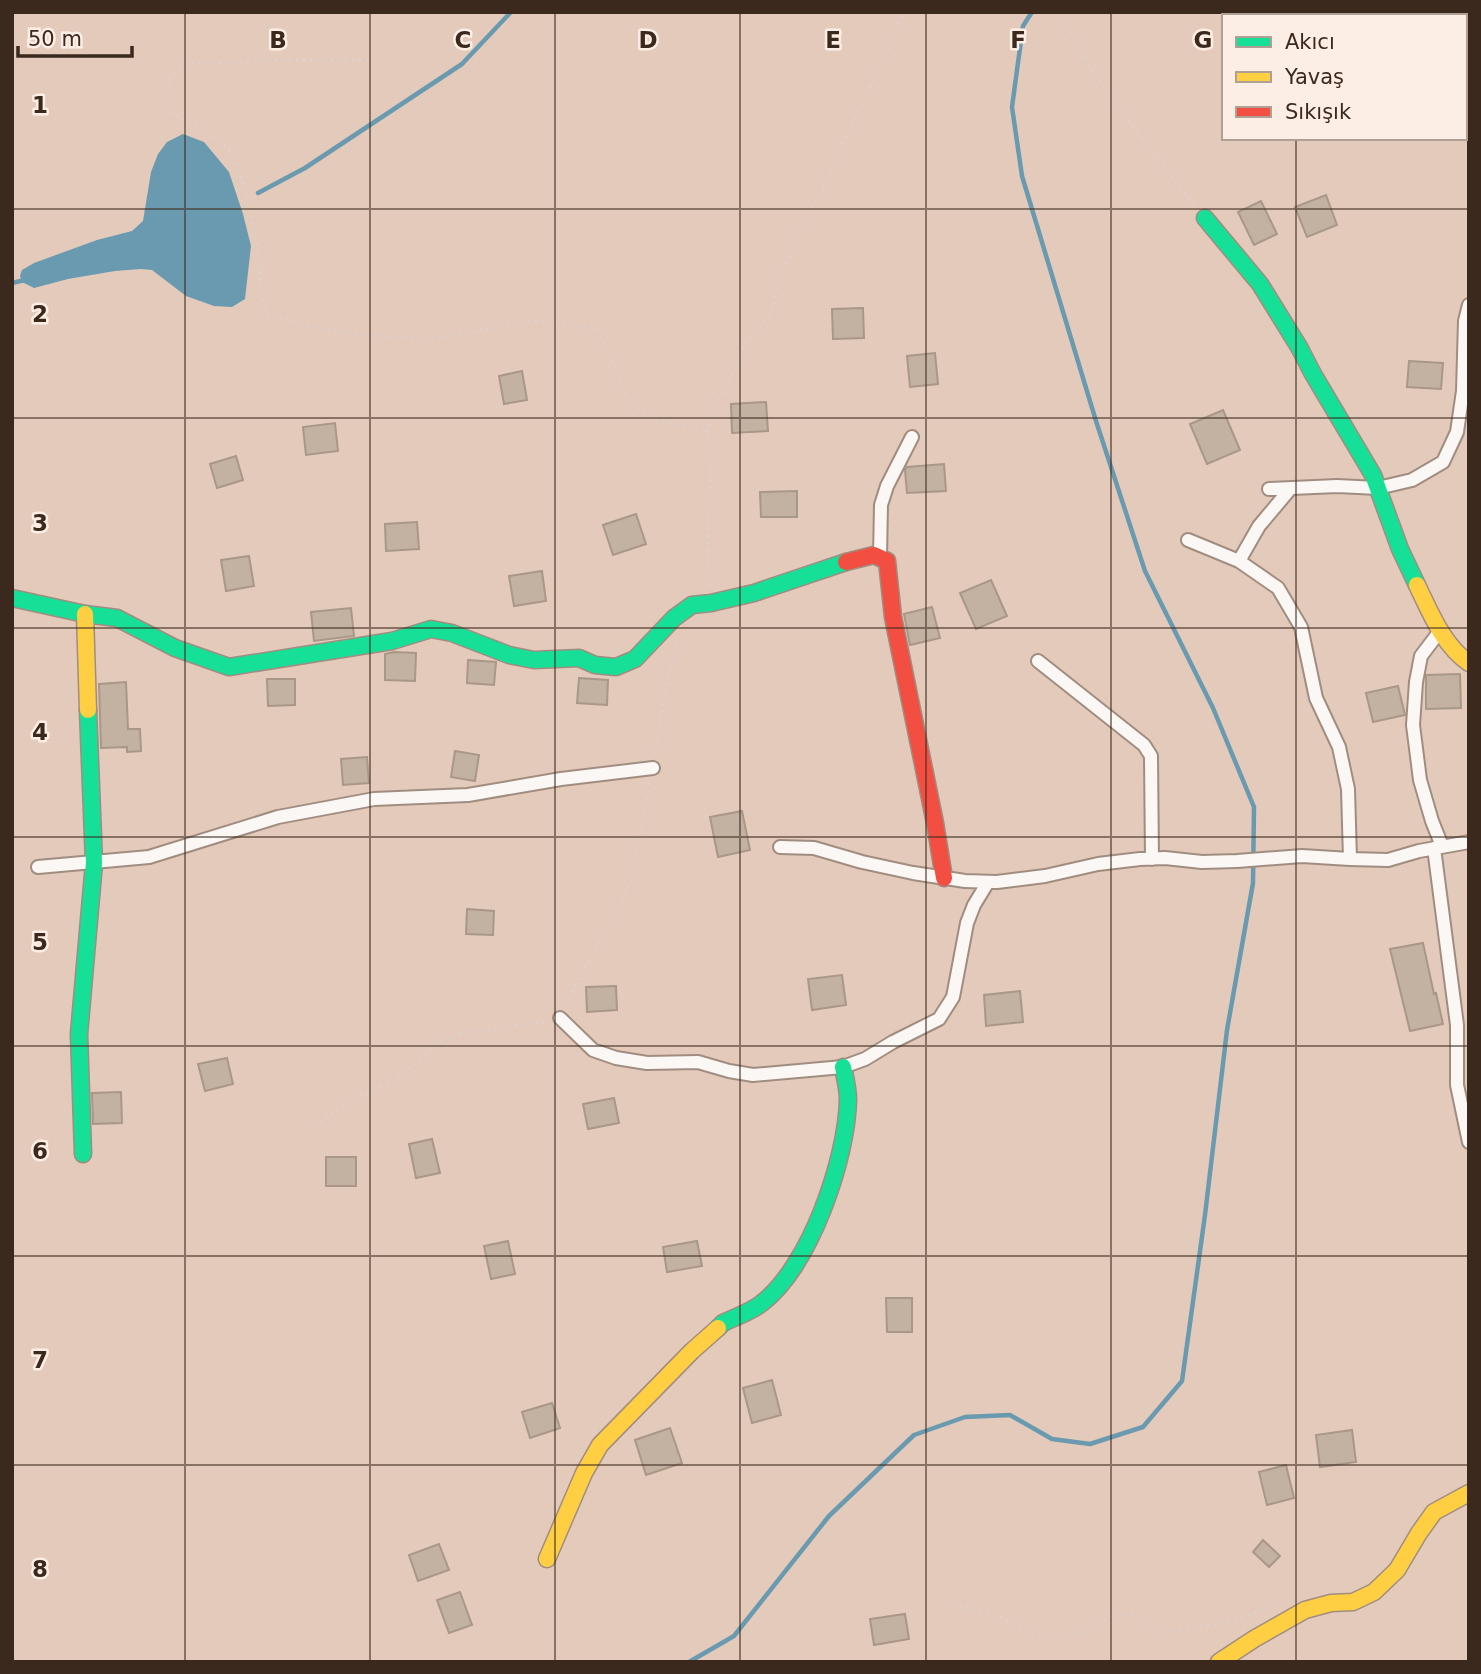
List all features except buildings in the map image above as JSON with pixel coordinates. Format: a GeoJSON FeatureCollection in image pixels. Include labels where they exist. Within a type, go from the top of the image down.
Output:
{"type":"FeatureCollection","features":[{"type":"Feature","properties":{"kind":"street"},"geometry":{"type":"LineString","coordinates":[[1205,218],[1260,284],[1299,347],[1373,475],[1400,549],[1434,621],[1457,655],[1469,663]]}},
{"type":"Feature","properties":{"kind":"street"},"geometry":{"type":"LineString","coordinates":[[1269,489],[1337,486],[1378,488],[1412,480],[1443,462],[1457,432],[1463,391],[1465,321],[1469,305]]}},
{"type":"Feature","properties":{"kind":"street"},"geometry":{"type":"LineString","coordinates":[[880,558],[881,505],[887,486],[912,437]]}},
{"type":"Feature","properties":{"kind":"street"},"geometry":{"type":"LineString","coordinates":[[1238,561],[1259,526],[1291,488]]}},
{"type":"Feature","properties":{"kind":"street"},"geometry":{"type":"LineString","coordinates":[[1188,540],[1238,561],[1278,588],[1301,628],[1316,698],[1339,747],[1348,789],[1350,859]]}},
{"type":"Feature","properties":{"kind":"street"},"geometry":{"type":"LineString","coordinates":[[12,598],[117,618],[175,648],[229,667],[392,641],[431,628],[452,633],[509,655],[534,660],[579,658],[596,666],[616,667],[635,659],[674,618],[692,606],[754,593],[874,555],[887,561],[893,617],[944,878]]}},
{"type":"Feature","properties":{"kind":"street"},"geometry":{"type":"LineString","coordinates":[[83,1154],[79,1034],[94,863],[85,614]]}},
{"type":"Feature","properties":{"kind":"street"},"geometry":{"type":"LineString","coordinates":[[1440,631],[1421,656],[1413,725],[1420,780],[1438,847],[1457,1025],[1457,1085],[1469,1142]]}},
{"type":"Feature","properties":{"kind":"street"},"geometry":{"type":"LineString","coordinates":[[1038,661],[1144,745],[1151,756],[1152,859]]}},
{"type":"Feature","properties":{"kind":"street"},"geometry":{"type":"LineString","coordinates":[[38,867],[149,857],[278,817],[374,799],[468,794],[653,768]]}},
{"type":"Feature","properties":{"kind":"street"},"geometry":{"type":"LineString","coordinates":[[780,848],[814,848],[913,873],[988,882],[1045,876],[1098,864],[1165,858],[1202,862],[1302,856],[1388,860],[1469,842]]}},
{"type":"Feature","properties":{"kind":"street"},"geometry":{"type":"LineString","coordinates":[[560,1018],[593,1050],[616,1058],[647,1063],[698,1062],[753,1075],[843,1067],[865,1059],[939,1019],[953,997],[967,923],[988,882]]}},
{"type":"Feature","properties":{"kind":"street"},"geometry":{"type":"LineString","coordinates":[[547,1559],[584,1474],[600,1445],[723,1323],[761,1304],[789,1276],[810,1239],[837,1170],[846,1125],[848,1096],[843,1067]]}},
{"type":"Feature","properties":{"kind":"street"},"geometry":{"type":"LineString","coordinates":[[1219,1662],[1305,1610],[1331,1603],[1353,1602],[1374,1592],[1397,1570],[1434,1513],[1469,1493]]}},
{"type":"Feature","properties":{"kind":"path"},"geometry":{"type":"LineString","coordinates":[[711,603],[707,541],[711,470],[707,431],[713,408],[730,380],[747,340],[771,315],[780,278],[798,235],[827,181],[904,12]]}},
{"type":"Feature","properties":{"kind":"path"},"geometry":{"type":"LineString","coordinates":[[1070,12],[1070,31],[1102,86],[1205,218]]}},
{"type":"Feature","properties":{"kind":"path"},"geometry":{"type":"LineString","coordinates":[[368,61],[231,61],[186,65],[173,75],[166,94],[170,112],[204,129],[229,150],[244,184],[257,243],[261,295],[268,313],[337,332],[434,340],[531,320],[598,328],[629,403],[657,420],[707,431]]}},
{"type":"Feature","properties":{"kind":"path"},"geometry":{"type":"LineString","coordinates":[[314,1126],[355,1097],[394,1082],[434,1045],[456,1034],[560,1018],[582,971],[631,882],[666,687],[679,636]]}},
{"type":"Feature","properties":{"kind":"path"},"geometry":{"type":"LineString","coordinates":[[946,1602],[1005,1619],[1054,1638],[1079,1634],[1115,1615],[1132,1615],[1148,1632],[1171,1632],[1224,1623],[1278,1604],[1291,1604]]}},
{"type":"Feature","properties":{"kind":"water"},"geometry":{"type":"Polygon","coordinates":[[[183,134],[204,142],[229,172],[251,246],[245,299],[232,307],[214,306],[186,296],[152,270],[141,269],[68,279],[34,288],[22,282],[22,270],[34,263],[97,240],[132,231],[143,221],[151,172],[158,154],[167,142],[183,134]]]}},
{"type":"Feature","properties":{"kind":"waterway"},"geometry":{"type":"LineString","coordinates":[[258,193],[305,168],[462,64],[511,12]]}},
{"type":"Feature","properties":{"kind":"waterway"},"geometry":{"type":"LineString","coordinates":[[689,1662],[734,1636],[829,1516],[914,1435],[965,1417],[1010,1415],[1052,1439],[1090,1444],[1143,1427],[1182,1381],[1227,1030],[1253,883],[1254,807],[1213,708],[1145,571],[1096,421],[1022,176],[1012,107],[1023,26],[1032,12]]}},
{"type":"Feature","properties":{"kind":"waterway"},"geometry":{"type":"LineString","coordinates":[[12,283],[25,280]]}},
{"type":"Feature","properties":{"kind":"traffic: fast"},"geometry":{"type":"LineString","coordinates":[[1205,218],[1260,284],[1373,475],[1400,549],[1417,585]]}},
{"type":"Feature","properties":{"kind":"traffic: fast"},"geometry":{"type":"LineString","coordinates":[[12,598],[117,618],[175,648],[229,667],[392,641],[431,629],[452,633],[509,655],[534,660],[579,658],[595,665],[616,667],[635,659],[674,618],[692,605],[754,593],[846,562]]}},
{"type":"Feature","properties":{"kind":"traffic: fast"},"geometry":{"type":"LineString","coordinates":[[83,1154],[79,1034],[94,863],[88,710]]}},
{"type":"Feature","properties":{"kind":"traffic: fast"},"geometry":{"type":"LineString","coordinates":[[718,1328],[762,1303],[796,1264],[810,1238],[823,1210],[841,1151],[848,1099],[843,1067]]}},
{"type":"Feature","properties":{"kind":"traffic: slow"},"geometry":{"type":"LineString","coordinates":[[1417,585],[1445,638],[1469,663]]}},
{"type":"Feature","properties":{"kind":"traffic: slow"},"geometry":{"type":"LineString","coordinates":[[85,614],[88,710]]}},
{"type":"Feature","properties":{"kind":"traffic: slow"},"geometry":{"type":"LineString","coordinates":[[547,1559],[584,1473],[600,1445],[718,1328]]}},
{"type":"Feature","properties":{"kind":"traffic: slow"},"geometry":{"type":"LineString","coordinates":[[1219,1662],[1305,1610],[1331,1603],[1353,1602],[1374,1592],[1397,1570],[1434,1512],[1469,1493]]}},
{"type":"Feature","properties":{"kind":"traffic: jam"},"geometry":{"type":"LineString","coordinates":[[846,562],[874,555],[887,561],[893,617],[944,878]]}}]}
